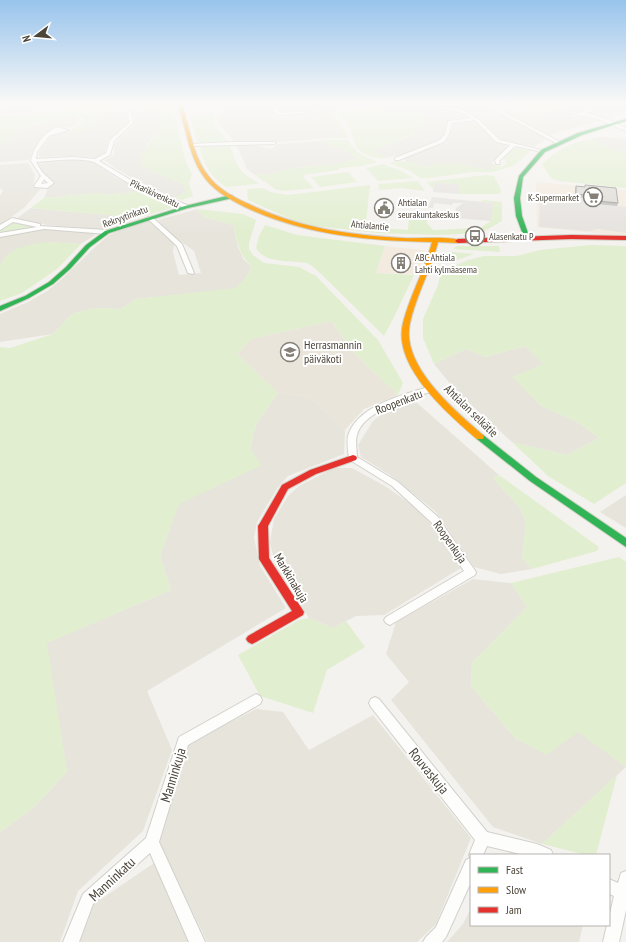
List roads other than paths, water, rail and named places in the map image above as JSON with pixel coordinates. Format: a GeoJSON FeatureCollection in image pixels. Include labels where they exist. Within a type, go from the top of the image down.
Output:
{"type":"FeatureCollection","features":[{"type":"Feature","properties":{"kind":"street"},"geometry":{"type":"LineString","coordinates":[[39,147],[35,152],[33,161],[43,177]]}},
{"type":"Feature","properties":{"kind":"street"},"geometry":{"type":"LineString","coordinates":[[96,161],[108,154],[110,147]]}},
{"type":"Feature","properties":{"kind":"street","name":"Ahtialantie"},"geometry":{"type":"LineString","coordinates":[[192,147],[200,167],[210,181],[231,197],[253,210],[273,219],[313,230],[435,241],[595,237],[626,238]]}},
{"type":"Feature","properties":{"kind":"street"},"geometry":{"type":"LineString","coordinates":[[396,159],[429,147]]}},
{"type":"Feature","properties":{"kind":"street"},"geometry":{"type":"LineString","coordinates":[[498,163],[498,161],[511,147]]}},
{"type":"Feature","properties":{"kind":"street"},"geometry":{"type":"LineString","coordinates":[[523,147],[543,151]]}},
{"type":"Feature","properties":{"kind":"street"},"geometry":{"type":"LineString","coordinates":[[527,239],[519,216],[517,198],[522,176],[543,151],[552,147]]}},
{"type":"Feature","properties":{"kind":"street","name":"Pikarikivenkatu"},"geometry":{"type":"LineString","coordinates":[[33,161],[81,158],[96,161],[132,183],[187,207]]}},
{"type":"Feature","properties":{"kind":"street","name":"Rekryytinkatu"},"geometry":{"type":"LineString","coordinates":[[0,309],[27,297],[51,282],[68,268],[88,246],[107,232],[187,207],[231,197]]}},
{"type":"Feature","properties":{"kind":"street"},"geometry":{"type":"LineString","coordinates":[[150,218],[180,245],[191,273]]}},
{"type":"Feature","properties":{"kind":"street"},"geometry":{"type":"LineString","coordinates":[[0,228],[12,220],[44,227],[107,232]]}},
{"type":"Feature","properties":{"kind":"street"},"geometry":{"type":"LineString","coordinates":[[0,235],[44,227]]}},
{"type":"Feature","properties":{"kind":"street","name":"Ahtialan selkätie"},"geometry":{"type":"LineString","coordinates":[[435,241],[430,260],[406,322],[405,336],[408,352],[416,369],[431,389],[461,420],[498,453],[535,482],[626,543]]}},
{"type":"Feature","properties":{"kind":"street","name":"Roopenkatu"},"geometry":{"type":"LineString","coordinates":[[353,458],[353,434],[367,414],[396,401],[431,389]]}},
{"type":"Feature","properties":{"kind":"street","name":"Roopenkuja"},"geometry":{"type":"LineString","coordinates":[[353,458],[395,484],[434,519],[471,572],[390,620]]}},
{"type":"Feature","properties":{"kind":"street","name":"Markkinakuja"},"geometry":{"type":"LineString","coordinates":[[252,639],[299,612],[264,559],[263,526],[285,487],[313,472],[353,458]]}},
{"type":"Feature","properties":{"kind":"street","name":"Manninkuja"},"geometry":{"type":"LineString","coordinates":[[152,842],[183,741],[256,700]]}},
{"type":"Feature","properties":{"kind":"street","name":"Rouvaskuja"},"geometry":{"type":"LineString","coordinates":[[375,703],[483,838]]}},
{"type":"Feature","properties":{"kind":"street"},"geometry":{"type":"LineString","coordinates":[[476,854],[483,838],[537,850],[544,854]]}},
{"type":"Feature","properties":{"kind":"street"},"geometry":{"type":"LineString","coordinates":[[152,842],[197,942]]}},
{"type":"Feature","properties":{"kind":"street","name":"Manninkatu"},"geometry":{"type":"LineString","coordinates":[[71,942],[88,899],[152,842]]}},
{"type":"Feature","properties":{"kind":"street"},"geometry":{"type":"LineString","coordinates":[[431,942],[441,932],[470,867]]}},
{"type":"Feature","properties":{"kind":"street"},"geometry":{"type":"LineString","coordinates":[[612,942],[626,878]]}},
{"type":"Feature","properties":{"kind":"street"},"geometry":{"type":"LineString","coordinates":[[610,886],[623,893]]}},
{"type":"Feature","properties":{"kind":"place","name":"K-Supermarket"},"geometry":{"type":"Point","coordinates":[593,197]}},
{"type":"Feature","properties":{"kind":"place","name":"Ahtialan seurakuntakeskus"},"geometry":{"type":"Point","coordinates":[384,208]}},
{"type":"Feature","properties":{"kind":"place","name":"Alasenkatu P"},"geometry":{"type":"Point","coordinates":[475,236]}},
{"type":"Feature","properties":{"kind":"place","name":"ABC Ahtiala Lahti kylmäasema"},"geometry":{"type":"Point","coordinates":[401,263]}},
{"type":"Feature","properties":{"kind":"place","name":"Herrasmannin päiväkoti"},"geometry":{"type":"Point","coordinates":[290,352]}}]}
